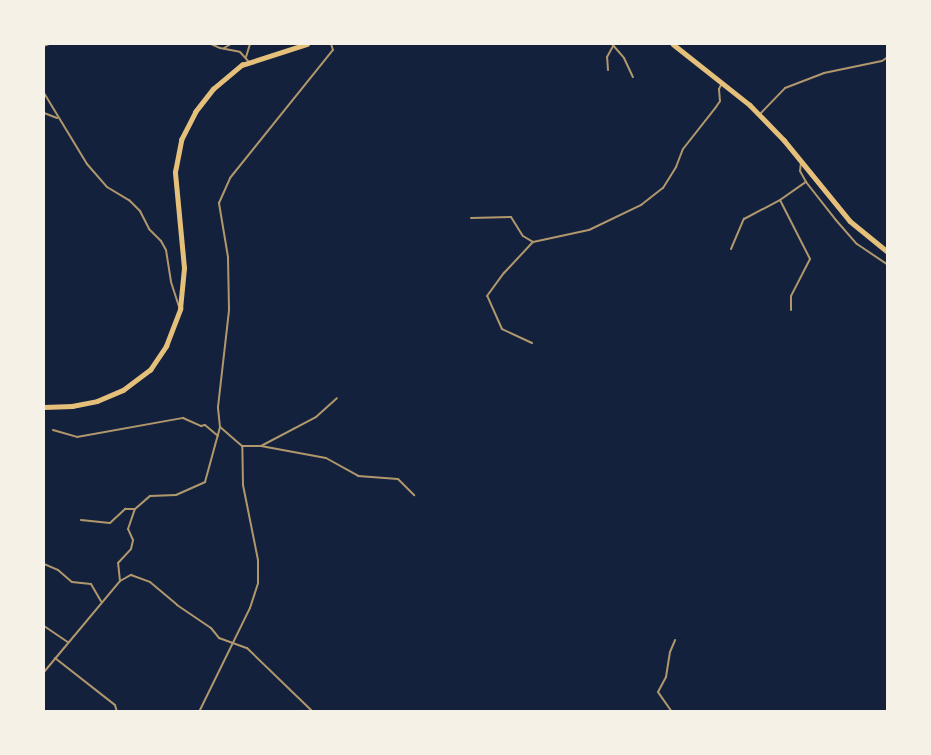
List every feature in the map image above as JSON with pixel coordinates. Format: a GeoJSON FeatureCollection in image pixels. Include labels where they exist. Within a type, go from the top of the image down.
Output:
{"type":"FeatureCollection","features":[{"type":"Feature","properties":{"kind":"highway"},"geometry":{"type":"LineString","coordinates":[[44,407],[72,406],[97,401],[123,390],[150,370],[166,346],[180,309],[184,268],[175,172],[181,140],[195,112],[213,89],[247,59],[307,44]]}},
{"type":"Feature","properties":{"kind":"highway"},"geometry":{"type":"LineString","coordinates":[[673,44],[722,82],[759,115],[801,161],[850,221],[888,252]]}},
{"type":"Feature","properties":{"kind":"street"},"geometry":{"type":"LineString","coordinates":[[44,46],[49,44]]}},
{"type":"Feature","properties":{"kind":"street"},"geometry":{"type":"LineString","coordinates":[[211,44],[240,52],[247,59],[250,44]]}},
{"type":"Feature","properties":{"kind":"street"},"geometry":{"type":"LineString","coordinates":[[224,48],[231,44]]}},
{"type":"Feature","properties":{"kind":"street"},"geometry":{"type":"LineString","coordinates":[[120,581],[118,563],[132,549],[128,529],[135,509],[150,496],[176,495],[205,482],[218,436],[220,427],[218,408],[229,310],[228,257],[219,203],[230,178],[328,57],[333,50],[331,44]]}},
{"type":"Feature","properties":{"kind":"street"},"geometry":{"type":"LineString","coordinates":[[608,70],[606,57],[613,45],[624,58],[633,76]]}},
{"type":"Feature","properties":{"kind":"street"},"geometry":{"type":"LineString","coordinates":[[759,115],[786,88],[824,73],[882,61],[888,57]]}},
{"type":"Feature","properties":{"kind":"street"},"geometry":{"type":"LineString","coordinates":[[532,343],[502,329],[488,296],[504,273],[533,242],[593,228],[654,196],[676,167],[683,149],[720,101],[719,89],[722,82]]}},
{"type":"Feature","properties":{"kind":"street"},"geometry":{"type":"LineString","coordinates":[[44,93],[57,118],[87,164],[107,187],[129,200],[140,211],[149,229],[161,241],[166,250],[176,301],[180,309]]}},
{"type":"Feature","properties":{"kind":"street"},"geometry":{"type":"LineString","coordinates":[[44,113],[57,118]]}},
{"type":"Feature","properties":{"kind":"street"},"geometry":{"type":"LineString","coordinates":[[801,161],[800,171],[806,182],[857,244],[888,265]]}},
{"type":"Feature","properties":{"kind":"street"},"geometry":{"type":"LineString","coordinates":[[731,249],[744,219],[780,200],[806,182]]}},
{"type":"Feature","properties":{"kind":"street"},"geometry":{"type":"LineString","coordinates":[[780,200],[810,259],[791,296],[791,310]]}},
{"type":"Feature","properties":{"kind":"street"},"geometry":{"type":"LineString","coordinates":[[471,218],[511,217],[523,236],[533,242]]}},
{"type":"Feature","properties":{"kind":"street"},"geometry":{"type":"LineString","coordinates":[[261,446],[316,417],[337,398]]}},
{"type":"Feature","properties":{"kind":"street"},"geometry":{"type":"LineString","coordinates":[[53,430],[77,436],[183,418],[201,426],[205,425],[218,436]]}},
{"type":"Feature","properties":{"kind":"street"},"geometry":{"type":"LineString","coordinates":[[220,427],[242,446],[261,446],[326,458],[358,476],[398,478],[414,495]]}},
{"type":"Feature","properties":{"kind":"street"},"geometry":{"type":"LineString","coordinates":[[199,711],[233,644],[258,583],[258,560],[243,485],[242,446]]}},
{"type":"Feature","properties":{"kind":"street"},"geometry":{"type":"LineString","coordinates":[[81,520],[110,523],[125,509],[135,509]]}},
{"type":"Feature","properties":{"kind":"street"},"geometry":{"type":"LineString","coordinates":[[44,564],[58,570],[70,581],[91,584],[101,601]]}},
{"type":"Feature","properties":{"kind":"street"},"geometry":{"type":"LineString","coordinates":[[44,672],[101,601],[120,581],[131,575],[144,578],[186,613],[211,628],[219,638],[247,648],[313,711]]}},
{"type":"Feature","properties":{"kind":"street"},"geometry":{"type":"LineString","coordinates":[[44,626],[68,642]]}},
{"type":"Feature","properties":{"kind":"street"},"geometry":{"type":"LineString","coordinates":[[672,711],[658,692],[666,677],[670,652],[675,640]]}},
{"type":"Feature","properties":{"kind":"street"},"geometry":{"type":"LineString","coordinates":[[55,658],[115,705],[117,711]]}}]}
